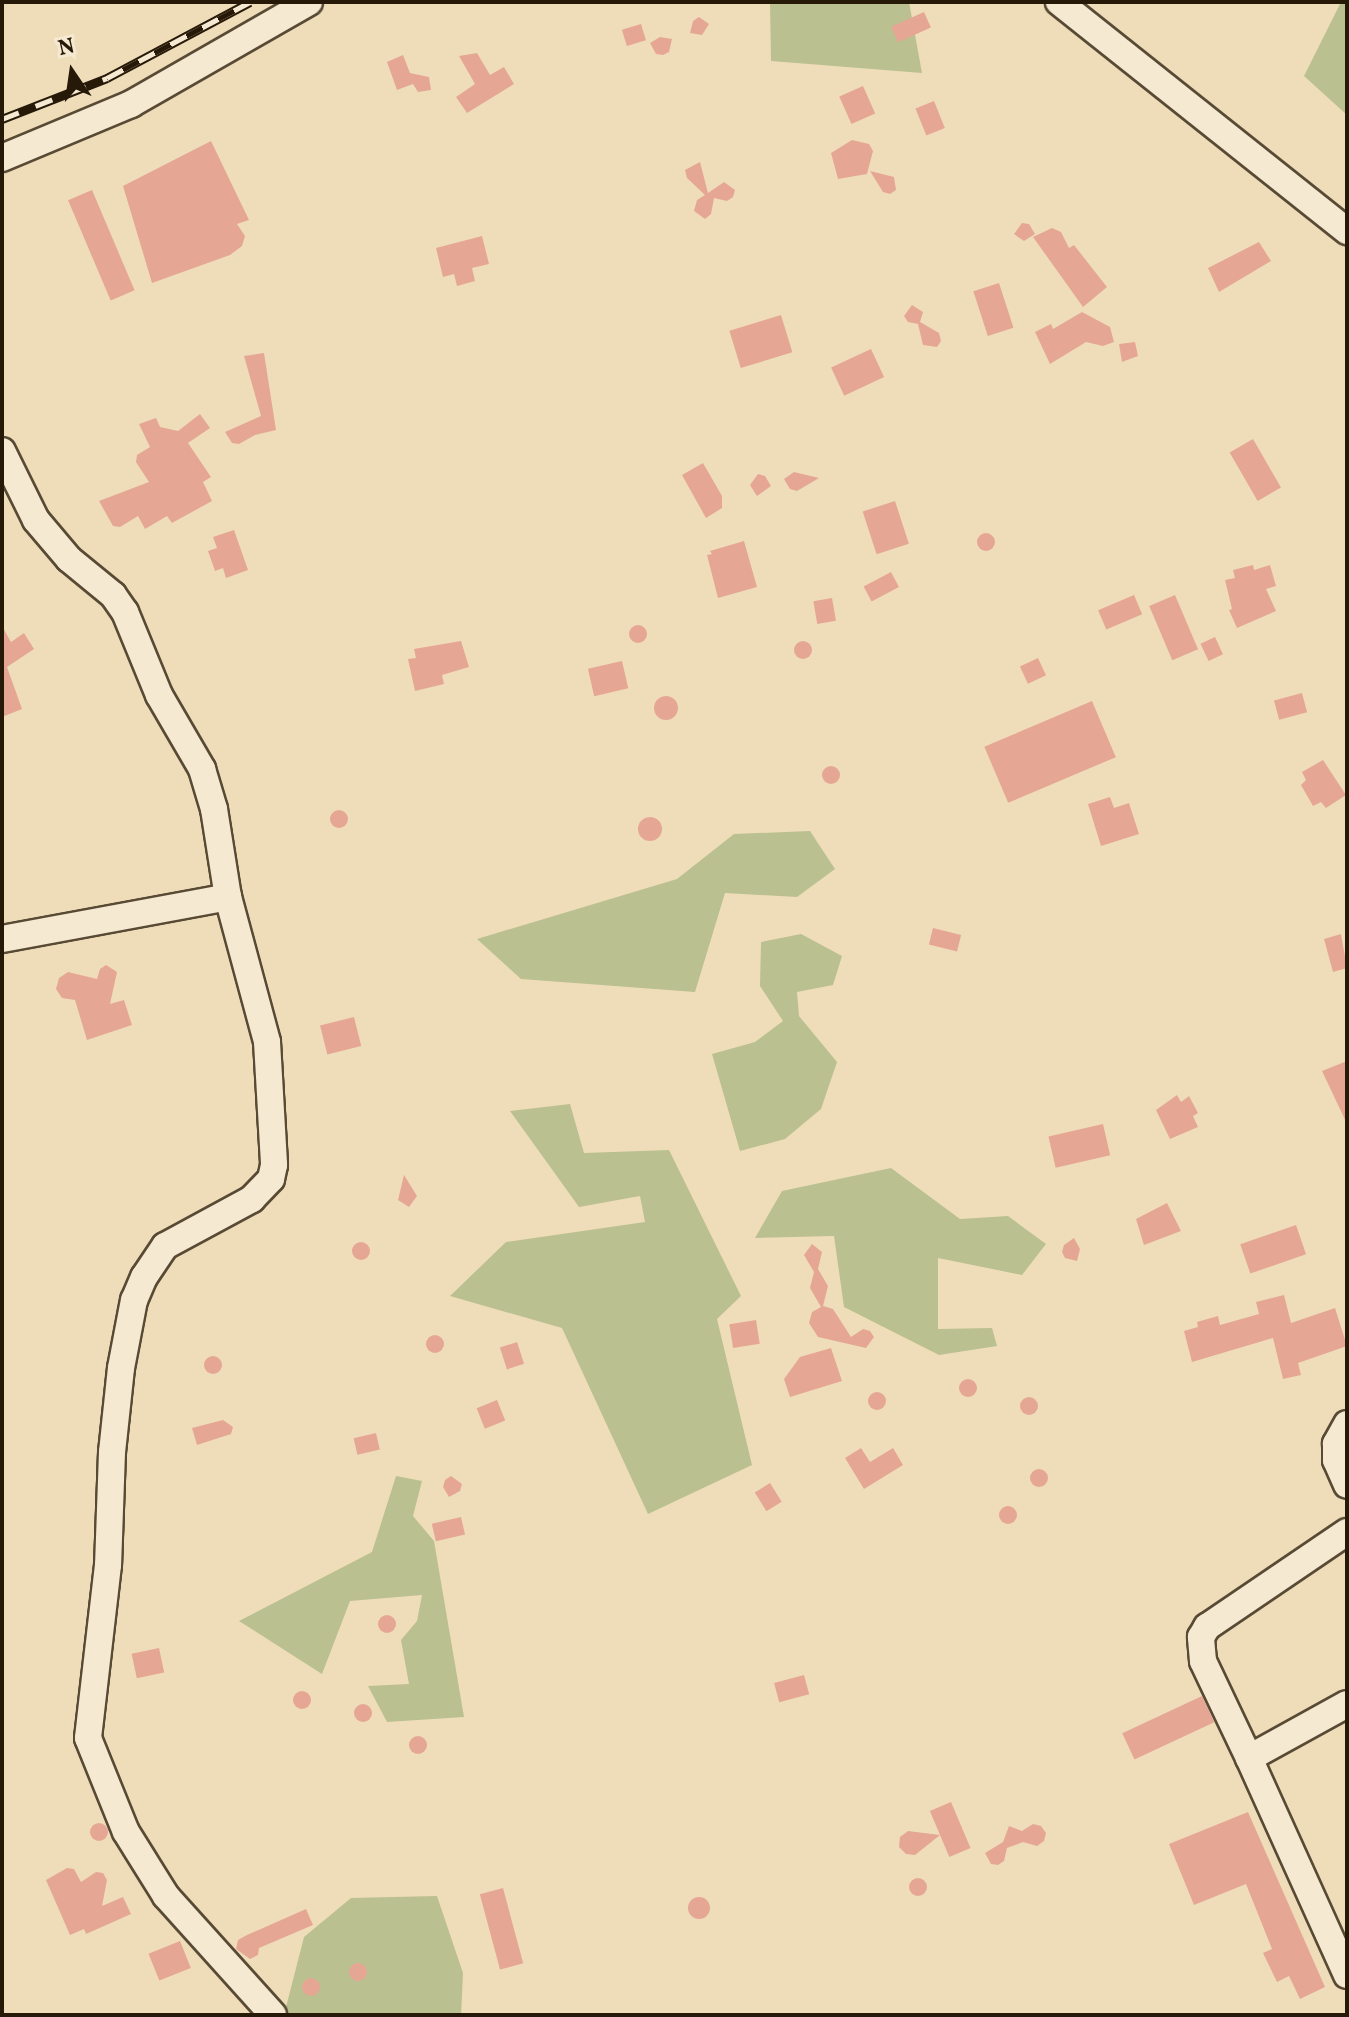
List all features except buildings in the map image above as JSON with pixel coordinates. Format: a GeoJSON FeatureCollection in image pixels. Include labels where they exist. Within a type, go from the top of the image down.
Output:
{"type":"FeatureCollection","features":[{"type":"Feature","properties":{"kind":"street"},"geometry":{"type":"LineString","coordinates":[[2,158],[131,104],[309,2]]}},
{"type":"Feature","properties":{"kind":"street"},"geometry":{"type":"LineString","coordinates":[[1059,2],[1347,231]]}},
{"type":"Feature","properties":{"kind":"street"},"geometry":{"type":"LineString","coordinates":[[2,451],[36,520],[69,559],[113,595],[125,612],[159,695],[194,751],[205,778],[228,897],[267,1042],[273,1172],[252,1199],[165,1246],[144,1277],[134,1300],[121,1368],[112,1452],[108,1565],[88,1738],[126,1832],[166,1896],[273,2015]]}},
{"type":"Feature","properties":{"kind":"street"},"geometry":{"type":"LineString","coordinates":[[2,939],[228,897]]}},
{"type":"Feature","properties":{"kind":"street"},"geometry":{"type":"LineString","coordinates":[[1347,1424],[1336,1444],[1336,1460],[1347,1485]]}},
{"type":"Feature","properties":{"kind":"street"},"geometry":{"type":"LineString","coordinates":[[1347,1532],[1207,1627],[1201,1637],[1203,1661],[1347,1975]]}},
{"type":"Feature","properties":{"kind":"street"},"geometry":{"type":"LineString","coordinates":[[1249,1758],[1347,1704]]}},
{"type":"Feature","properties":{"kind":"green space"},"geometry":{"type":"Polygon","coordinates":[[[770,2],[909,2],[922,73],[771,61],[770,2]]]}},
{"type":"Feature","properties":{"kind":"green space"},"geometry":{"type":"Polygon","coordinates":[[[1341,2],[1347,2],[1347,115],[1304,76],[1341,2]]]}},
{"type":"Feature","properties":{"kind":"green space"},"geometry":{"type":"Polygon","coordinates":[[[810,831],[835,869],[797,897],[725,893],[695,992],[521,979],[477,939],[677,879],[734,834],[810,831]]]}},
{"type":"Feature","properties":{"kind":"green space"},"geometry":{"type":"Polygon","coordinates":[[[801,934],[842,956],[833,985],[797,992],[799,1016],[837,1062],[821,1109],[785,1139],[740,1151],[712,1054],[755,1042],[783,1021],[760,986],[761,942],[801,934]]]}},
{"type":"Feature","properties":{"kind":"green space"},"geometry":{"type":"Polygon","coordinates":[[[570,1104],[584,1153],[669,1150],[741,1296],[717,1319],[752,1465],[648,1514],[562,1328],[450,1296],[506,1242],[645,1222],[640,1196],[579,1207],[510,1111],[570,1104]]]}},
{"type":"Feature","properties":{"kind":"green space"},"geometry":{"type":"Polygon","coordinates":[[[891,1168],[960,1219],[1008,1216],[1046,1244],[1022,1275],[938,1258],[938,1329],[992,1328],[997,1346],[939,1355],[844,1307],[834,1236],[755,1238],[782,1191],[891,1168]]]}},
{"type":"Feature","properties":{"kind":"green space"},"geometry":{"type":"Polygon","coordinates":[[[396,1476],[422,1481],[413,1516],[434,1541],[464,1717],[387,1722],[368,1686],[409,1684],[401,1640],[417,1621],[422,1595],[350,1601],[322,1674],[239,1621],[372,1552],[396,1476]]]}},
{"type":"Feature","properties":{"kind":"green space"},"geometry":{"type":"Polygon","coordinates":[[[437,1896],[463,1973],[461,2015],[284,2015],[304,1937],[351,1898],[437,1896]]]}},
{"type":"Feature","properties":{"kind":"railway"},"geometry":{"type":"LineString","coordinates":[[2,119],[107,78],[250,2]]}}]}
